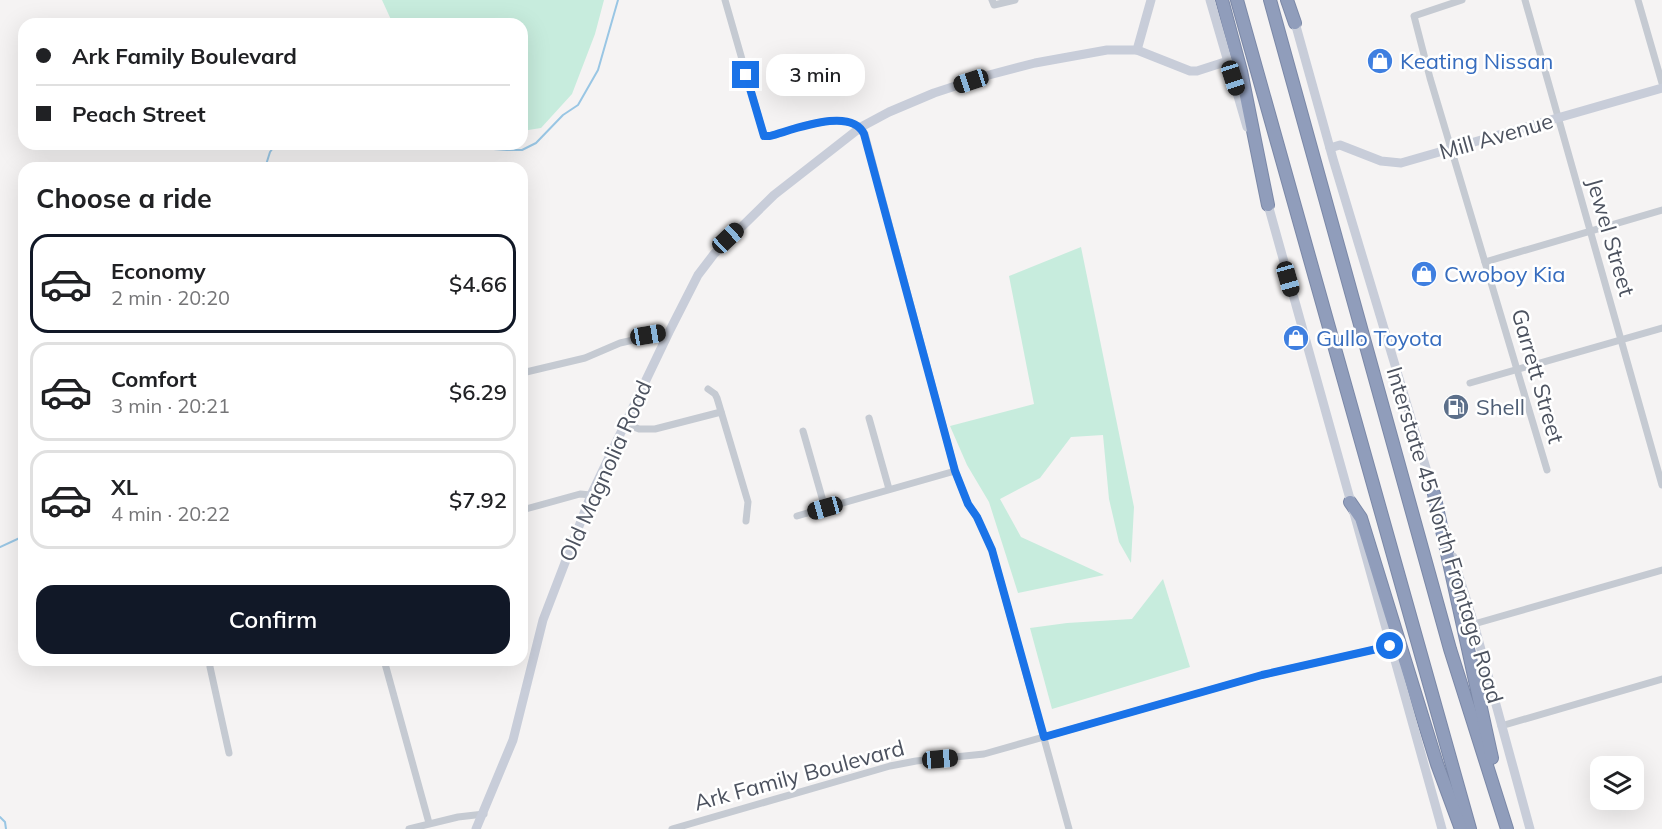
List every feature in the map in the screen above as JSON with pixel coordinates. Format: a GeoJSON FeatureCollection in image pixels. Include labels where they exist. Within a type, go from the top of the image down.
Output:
{"type":"FeatureCollection","features":[{"type":"Feature","properties":{"kind":"highway"},"geometry":{"type":"LineString","coordinates":[[1222,0],[1241,71],[1268,205]]}},
{"type":"Feature","properties":{"kind":"highway"},"geometry":{"type":"LineString","coordinates":[[1237,0],[1470,829]]}},
{"type":"Feature","properties":{"kind":"highway"},"geometry":{"type":"LineString","coordinates":[[1270,0],[1450,648],[1508,829]]}},
{"type":"Feature","properties":{"kind":"highway"},"geometry":{"type":"LineString","coordinates":[[1288,0],[1295,23]]}},
{"type":"Feature","properties":{"kind":"highway"},"geometry":{"type":"LineString","coordinates":[[1434,494],[1508,829]]}},
{"type":"Feature","properties":{"kind":"highway"},"geometry":{"type":"LineString","coordinates":[[1350,502],[1361,518],[1437,764],[1461,829]]}},
{"type":"Feature","properties":{"kind":"main road"},"geometry":{"type":"LineString","coordinates":[[1151,0],[1137,50],[1190,71],[1228,61]]}},
{"type":"Feature","properties":{"kind":"main road"},"geometry":{"type":"LineString","coordinates":[[1210,0],[1442,829]]}},
{"type":"Feature","properties":{"kind":"main road","name":"Interstate 45 North Frontage Road"},"geometry":{"type":"LineString","coordinates":[[1295,23],[1330,148],[1474,624],[1530,829]]}},
{"type":"Feature","properties":{"kind":"main road","name":"Old Magnolia Road"},"geometry":{"type":"LineString","coordinates":[[476,829],[513,740],[543,620],[591,495],[698,275],[728,238],[774,195],[861,127],[889,112],[934,93],[1035,63],[1107,50],[1137,50]]}},
{"type":"Feature","properties":{"kind":"main road","name":"Mill Avenue"},"geometry":{"type":"LineString","coordinates":[[1330,148],[1340,145],[1381,161],[1401,163],[1662,88]]}},
{"type":"Feature","properties":{"kind":"street"},"geometry":{"type":"LineString","coordinates":[[725,0],[764,136],[836,120],[852,122],[861,127],[955,471],[968,504],[977,517],[992,550],[1069,829]]}},
{"type":"Feature","properties":{"kind":"street"},"geometry":{"type":"LineString","coordinates":[[992,0],[994,5],[1015,0]]}},
{"type":"Feature","properties":{"kind":"street","name":"Garrett Street"},"geometry":{"type":"LineString","coordinates":[[1462,0],[1414,16],[1546,470]]}},
{"type":"Feature","properties":{"kind":"street","name":"Jewel Street"},"geometry":{"type":"LineString","coordinates":[[1525,0],[1662,485]]}},
{"type":"Feature","properties":{"kind":"street"},"geometry":{"type":"LineString","coordinates":[[1638,0],[1662,83]]}},
{"type":"Feature","properties":{"kind":"street"},"geometry":{"type":"LineString","coordinates":[[1485,262],[1662,210]]}},
{"type":"Feature","properties":{"kind":"street"},"geometry":{"type":"LineString","coordinates":[[1470,383],[1662,328]]}},
{"type":"Feature","properties":{"kind":"street"},"geometry":{"type":"LineString","coordinates":[[528,372],[585,358],[620,343],[669,332]]}},
{"type":"Feature","properties":{"kind":"street"},"geometry":{"type":"LineString","coordinates":[[708,389],[715,394],[748,502],[746,521]]}},
{"type":"Feature","properties":{"kind":"street"},"geometry":{"type":"LineString","coordinates":[[626,424],[639,429],[655,429],[721,412]]}},
{"type":"Feature","properties":{"kind":"street"},"geometry":{"type":"LineString","coordinates":[[869,418],[889,489]]}},
{"type":"Feature","properties":{"kind":"street"},"geometry":{"type":"LineString","coordinates":[[803,431],[825,508]]}},
{"type":"Feature","properties":{"kind":"street"},"geometry":{"type":"LineString","coordinates":[[797,516],[955,471]]}},
{"type":"Feature","properties":{"kind":"street"},"geometry":{"type":"LineString","coordinates":[[528,508],[580,494],[591,495]]}},
{"type":"Feature","properties":{"kind":"street"},"geometry":{"type":"LineString","coordinates":[[1474,624],[1662,570]]}},
{"type":"Feature","properties":{"kind":"street","name":"Ark Family Boulevard"},"geometry":{"type":"LineString","coordinates":[[672,829],[885,767],[916,761],[984,754],[1262,675],[1390,646]]}},
{"type":"Feature","properties":{"kind":"street"},"geometry":{"type":"LineString","coordinates":[[210,666],[229,753]]}},
{"type":"Feature","properties":{"kind":"street"},"geometry":{"type":"LineString","coordinates":[[386,666],[429,823]]}},
{"type":"Feature","properties":{"kind":"street"},"geometry":{"type":"LineString","coordinates":[[1502,726],[1662,679]]}},
{"type":"Feature","properties":{"kind":"street"},"geometry":{"type":"LineString","coordinates":[[409,829],[458,817],[484,814]]}},
{"type":"Feature","properties":{"kind":"green space"},"geometry":{"type":"Polygon","coordinates":[[[382,0],[604,0],[595,34],[572,94],[541,128],[528,130],[528,18],[390,18],[382,0]]]}},
{"type":"Feature","properties":{"kind":"green space"},"geometry":{"type":"Polygon","coordinates":[[[1081,247],[1134,507],[1131,563],[1119,542],[1109,499],[1103,435],[1071,437],[1040,478],[1000,499],[1021,537],[1104,575],[1018,593],[989,502],[967,465],[950,426],[1034,404],[1009,276],[1081,247]]]}},
{"type":"Feature","properties":{"kind":"green space"},"geometry":{"type":"Polygon","coordinates":[[[1163,579],[1190,667],[1052,709],[1030,628],[1132,619],[1163,579]]]}},
{"type":"Feature","properties":{"kind":"waterway"},"geometry":{"type":"LineString","coordinates":[[528,147],[536,143],[563,115],[578,105],[598,70],[618,0]]}},
{"type":"Feature","properties":{"kind":"waterway"},"geometry":{"type":"LineString","coordinates":[[267,162],[272,150]]}},
{"type":"Feature","properties":{"kind":"waterway"},"geometry":{"type":"LineString","coordinates":[[507,150],[522,150]]}},
{"type":"Feature","properties":{"kind":"waterway"},"geometry":{"type":"LineString","coordinates":[[0,547],[18,539]]}},
{"type":"Feature","properties":{"kind":"waterway"},"geometry":{"type":"LineString","coordinates":[[0,817],[5,822],[6,829]]}},
{"type":"Feature","properties":{"kind":"place","name":"Keating Nissan"},"geometry":{"type":"Point","coordinates":[1380,61]}},
{"type":"Feature","properties":{"kind":"place","name":"Cwoboy Kia"},"geometry":{"type":"Point","coordinates":[1424,274]}},
{"type":"Feature","properties":{"kind":"place","name":"Gullo Toyota"},"geometry":{"type":"Point","coordinates":[1296,338]}},
{"type":"Feature","properties":{"kind":"place","name":"Shell"},"geometry":{"type":"Point","coordinates":[1456,407]}},
{"type":"Feature","properties":{"kind":"route"},"geometry":{"type":"LineString","coordinates":[[746,75],[764,136],[836,120],[852,122],[861,127],[955,471],[968,504],[984,530],[992,550],[1044,737],[1262,675],[1390,646]]}}]}
